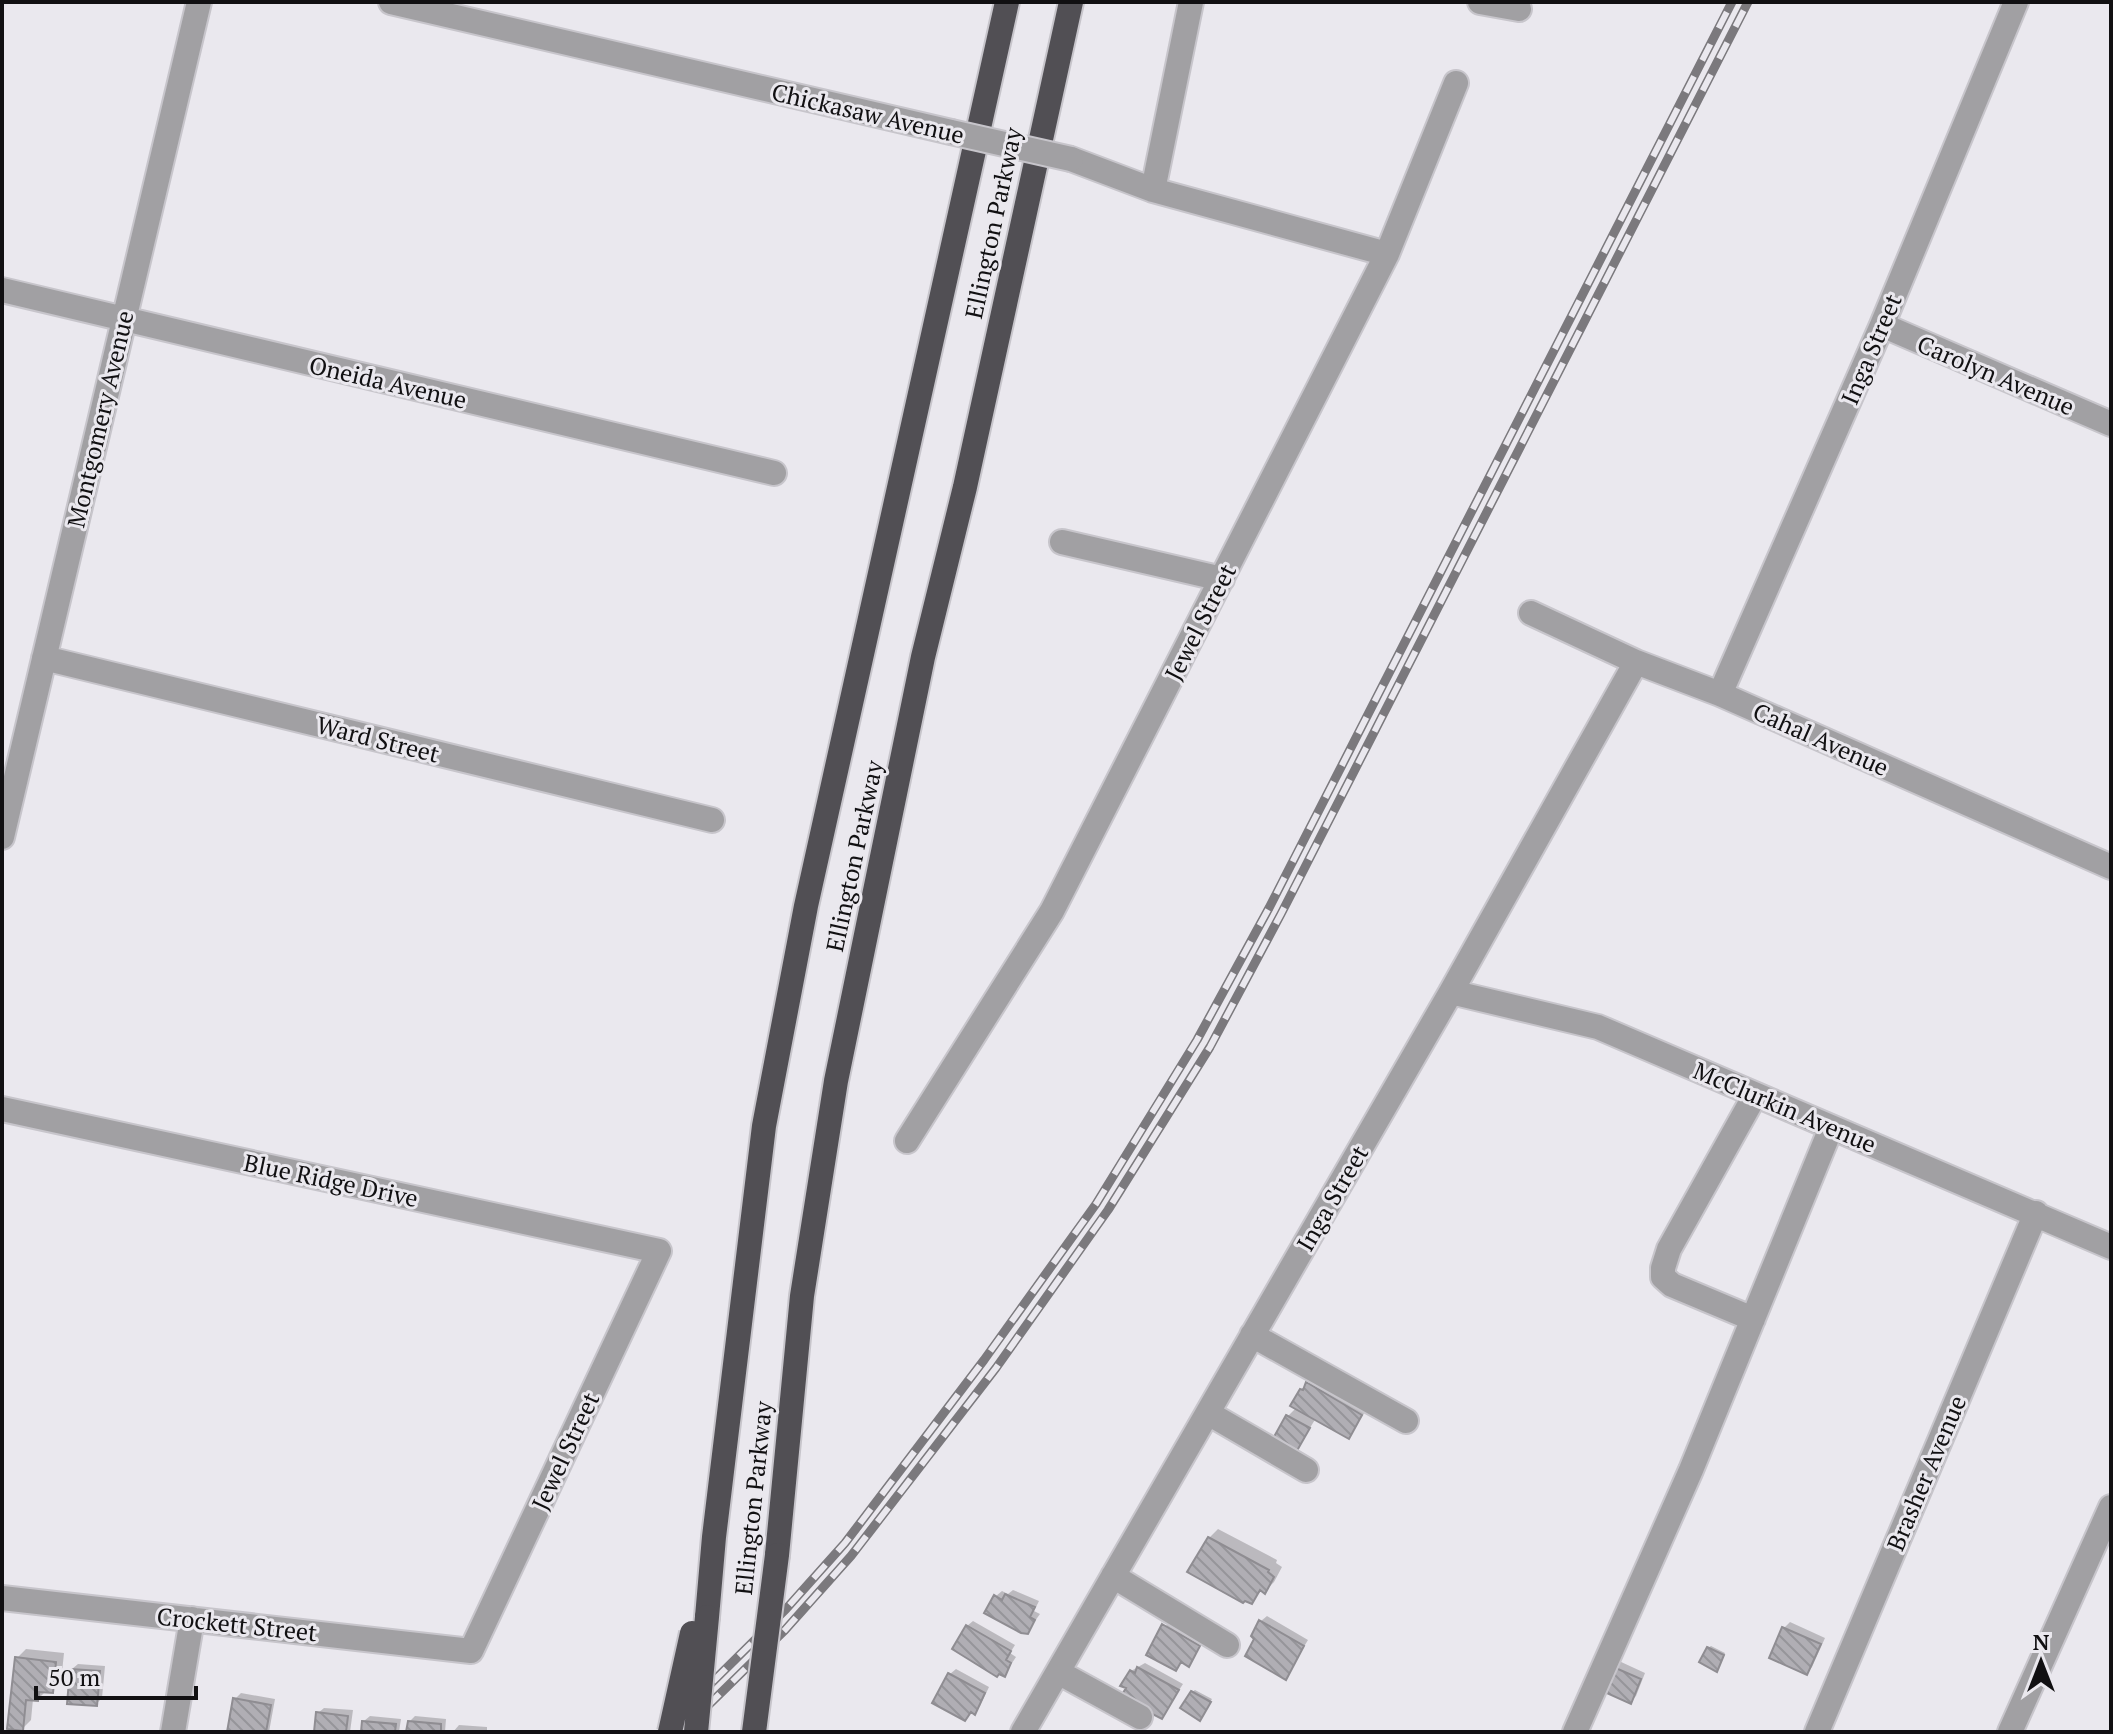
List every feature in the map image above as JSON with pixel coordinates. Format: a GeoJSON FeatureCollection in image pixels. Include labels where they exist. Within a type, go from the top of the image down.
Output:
{"type":"FeatureCollection","features":[{"type":"Feature","properties":{"kind":"highway","name":"Ellington Parkway"},"geometry":{"type":"LineString","coordinates":[[696,1732],[700,1625],[714,1537],[764,1126],[806,906],[1007,2]]}},
{"type":"Feature","properties":{"kind":"highway","name":"Ellington Parkway"},"geometry":{"type":"LineString","coordinates":[[754,1732],[777,1555],[802,1296],[836,1081],[923,657],[965,487],[1071,2]]}},
{"type":"Feature","properties":{"kind":"highway"},"geometry":{"type":"LineString","coordinates":[[670,1732],[700,1625]]}},
{"type":"Feature","properties":{"kind":"street","name":"Montgomery Avenue"},"geometry":{"type":"LineString","coordinates":[[2,837],[199,2]]}},
{"type":"Feature","properties":{"kind":"street","name":"Chickasaw Avenue"},"geometry":{"type":"LineString","coordinates":[[391,2],[1071,159],[1153,190],[1387,254]]}},
{"type":"Feature","properties":{"kind":"street"},"geometry":{"type":"LineString","coordinates":[[1153,190],[1191,2]]}},
{"type":"Feature","properties":{"kind":"street"},"geometry":{"type":"LineString","coordinates":[[1480,2],[1519,9]]}},
{"type":"Feature","properties":{"kind":"street","name":"Inga Street"},"geometry":{"type":"LineString","coordinates":[[1720,694],[1882,325],[2016,2]]}},
{"type":"Feature","properties":{"kind":"street","name":"Jewel Street"},"geometry":{"type":"LineString","coordinates":[[907,1141],[1052,911],[1387,254],[1456,83]]}},
{"type":"Feature","properties":{"kind":"street","name":"Oneida Avenue"},"geometry":{"type":"LineString","coordinates":[[2,290],[774,473]]}},
{"type":"Feature","properties":{"kind":"street","name":"Carolyn Avenue"},"geometry":{"type":"LineString","coordinates":[[1882,325],[2111,424]]}},
{"type":"Feature","properties":{"kind":"street"},"geometry":{"type":"LineString","coordinates":[[1062,542],[1222,579]]}},
{"type":"Feature","properties":{"kind":"street","name":"Cahal Avenue"},"geometry":{"type":"LineString","coordinates":[[1531,613],[1636,662],[1720,694],[2111,867]]}},
{"type":"Feature","properties":{"kind":"street","name":"Ward Street"},"geometry":{"type":"LineString","coordinates":[[44,658],[712,820]]}},
{"type":"Feature","properties":{"kind":"street","name":"Inga Street"},"geometry":{"type":"LineString","coordinates":[[1023,1732],[1451,992],[1636,662]]}},
{"type":"Feature","properties":{"kind":"street","name":"McClurkin Avenue"},"geometry":{"type":"LineString","coordinates":[[1451,992],[1598,1027],[2111,1247]]}},
{"type":"Feature","properties":{"kind":"street"},"geometry":{"type":"LineString","coordinates":[[1753,1319],[1672,1285],[1663,1277],[1663,1268],[1669,1249],[1755,1095]]}},
{"type":"Feature","properties":{"kind":"street","name":"Blue Ridge Drive"},"geometry":{"type":"LineString","coordinates":[[2,1109],[659,1251]]}},
{"type":"Feature","properties":{"kind":"street"},"geometry":{"type":"LineString","coordinates":[[1575,1732],[1691,1470],[1831,1128]]}},
{"type":"Feature","properties":{"kind":"street","name":"Brasher Avenue"},"geometry":{"type":"LineString","coordinates":[[1817,1732],[2036,1213]]}},
{"type":"Feature","properties":{"kind":"street","name":"Jewel Street"},"geometry":{"type":"LineString","coordinates":[[471,1651],[659,1251]]}},
{"type":"Feature","properties":{"kind":"street"},"geometry":{"type":"LineString","coordinates":[[1252,1335],[1406,1421]]}},
{"type":"Feature","properties":{"kind":"street"},"geometry":{"type":"LineString","coordinates":[[1208,1413],[1306,1470]]}},
{"type":"Feature","properties":{"kind":"street"},"geometry":{"type":"LineString","coordinates":[[2010,1732],[2111,1507]]}},
{"type":"Feature","properties":{"kind":"street"},"geometry":{"type":"LineString","coordinates":[[1113,1576],[1227,1645]]}},
{"type":"Feature","properties":{"kind":"street","name":"Crockett Street"},"geometry":{"type":"LineString","coordinates":[[2,1598],[471,1651]]}},
{"type":"Feature","properties":{"kind":"street"},"geometry":{"type":"LineString","coordinates":[[173,1732],[192,1619]]}},
{"type":"Feature","properties":{"kind":"street"},"geometry":{"type":"LineString","coordinates":[[1058,1672],[1140,1717]]}},
{"type":"Feature","properties":{"kind":"building"},"geometry":{"type":"Polygon","coordinates":[[[1306,1382],[1362,1415],[1349,1439],[1290,1406],[1306,1382]]]}},
{"type":"Feature","properties":{"kind":"building"},"geometry":{"type":"Polygon","coordinates":[[[1286,1415],[1310,1428],[1294,1456],[1270,1444],[1286,1415]]]}},
{"type":"Feature","properties":{"kind":"building"},"geometry":{"type":"Polygon","coordinates":[[[1208,1537],[1269,1570],[1274,1577],[1265,1594],[1260,1590],[1252,1604],[1243,1603],[1187,1572],[1208,1537]]]}},
{"type":"Feature","properties":{"kind":"building"},"geometry":{"type":"Polygon","coordinates":[[[1005,1594],[1035,1607],[1030,1617],[1035,1620],[1028,1634],[984,1613],[994,1595],[1002,1600],[1005,1594]]]}},
{"type":"Feature","properties":{"kind":"building"},"geometry":{"type":"Polygon","coordinates":[[[1259,1620],[1304,1646],[1286,1680],[1245,1656],[1259,1620]]]}},
{"type":"Feature","properties":{"kind":"building"},"geometry":{"type":"Polygon","coordinates":[[[1162,1624],[1200,1646],[1189,1667],[1181,1662],[1176,1671],[1146,1655],[1162,1624]]]}},
{"type":"Feature","properties":{"kind":"building"},"geometry":{"type":"Polygon","coordinates":[[[966,1625],[1011,1651],[1006,1660],[1011,1663],[1005,1677],[999,1674],[997,1677],[952,1649],[966,1625]]]}},
{"type":"Feature","properties":{"kind":"building"},"geometry":{"type":"Polygon","coordinates":[[[1782,1627],[1821,1644],[1807,1675],[1769,1658],[1782,1627]]]}},
{"type":"Feature","properties":{"kind":"building"},"geometry":{"type":"Polygon","coordinates":[[[1707,1647],[1724,1655],[1717,1672],[1699,1662],[1707,1647]]]}},
{"type":"Feature","properties":{"kind":"building"},"geometry":{"type":"Polygon","coordinates":[[[15,1657],[56,1662],[53,1693],[39,1692],[38,1701],[26,1700],[23,1731],[7,1729],[15,1657]]]}},
{"type":"Feature","properties":{"kind":"building"},"geometry":{"type":"Polygon","coordinates":[[[1611,1666],[1641,1679],[1631,1704],[1600,1690],[1611,1666]]]}},
{"type":"Feature","properties":{"kind":"building"},"geometry":{"type":"Polygon","coordinates":[[[1137,1667],[1179,1690],[1162,1719],[1131,1703],[1133,1699],[1123,1693],[1126,1688],[1120,1686],[1130,1670],[1135,1673],[1137,1667]]]}},
{"type":"Feature","properties":{"kind":"building"},"geometry":{"type":"Polygon","coordinates":[[[70,1669],[100,1671],[97,1706],[67,1704],[70,1669]]]}},
{"type":"Feature","properties":{"kind":"building"},"geometry":{"type":"Polygon","coordinates":[[[948,1673],[985,1693],[975,1715],[971,1712],[965,1721],[932,1703],[948,1673]]]}},
{"type":"Feature","properties":{"kind":"building"},"geometry":{"type":"Polygon","coordinates":[[[1191,1691],[1211,1702],[1200,1721],[1180,1708],[1191,1691]]]}},
{"type":"Feature","properties":{"kind":"building"},"geometry":{"type":"Polygon","coordinates":[[[233,1698],[271,1705],[266,1732],[227,1732],[233,1698]]]}},
{"type":"Feature","properties":{"kind":"building"},"geometry":{"type":"Polygon","coordinates":[[[316,1712],[348,1716],[346,1732],[314,1732],[316,1712]]]}},
{"type":"Feature","properties":{"kind":"building"},"geometry":{"type":"Polygon","coordinates":[[[362,1721],[396,1724],[395,1732],[361,1732],[362,1721]]]}},
{"type":"Feature","properties":{"kind":"building"},"geometry":{"type":"Polygon","coordinates":[[[408,1721],[441,1724],[441,1732],[406,1732],[408,1721]]]}},
{"type":"Feature","properties":{"kind":"railway"},"geometry":{"type":"LineString","coordinates":[[662,1732],[786,1609],[845,1543],[984,1360],[1096,1204],[1197,1040],[1269,908],[1732,2]]}},
{"type":"Feature","properties":{"kind":"railway"},"geometry":{"type":"LineString","coordinates":[[681,1732],[785,1630],[851,1556],[996,1368],[1108,1210],[1210,1047],[1748,2]]}}]}
